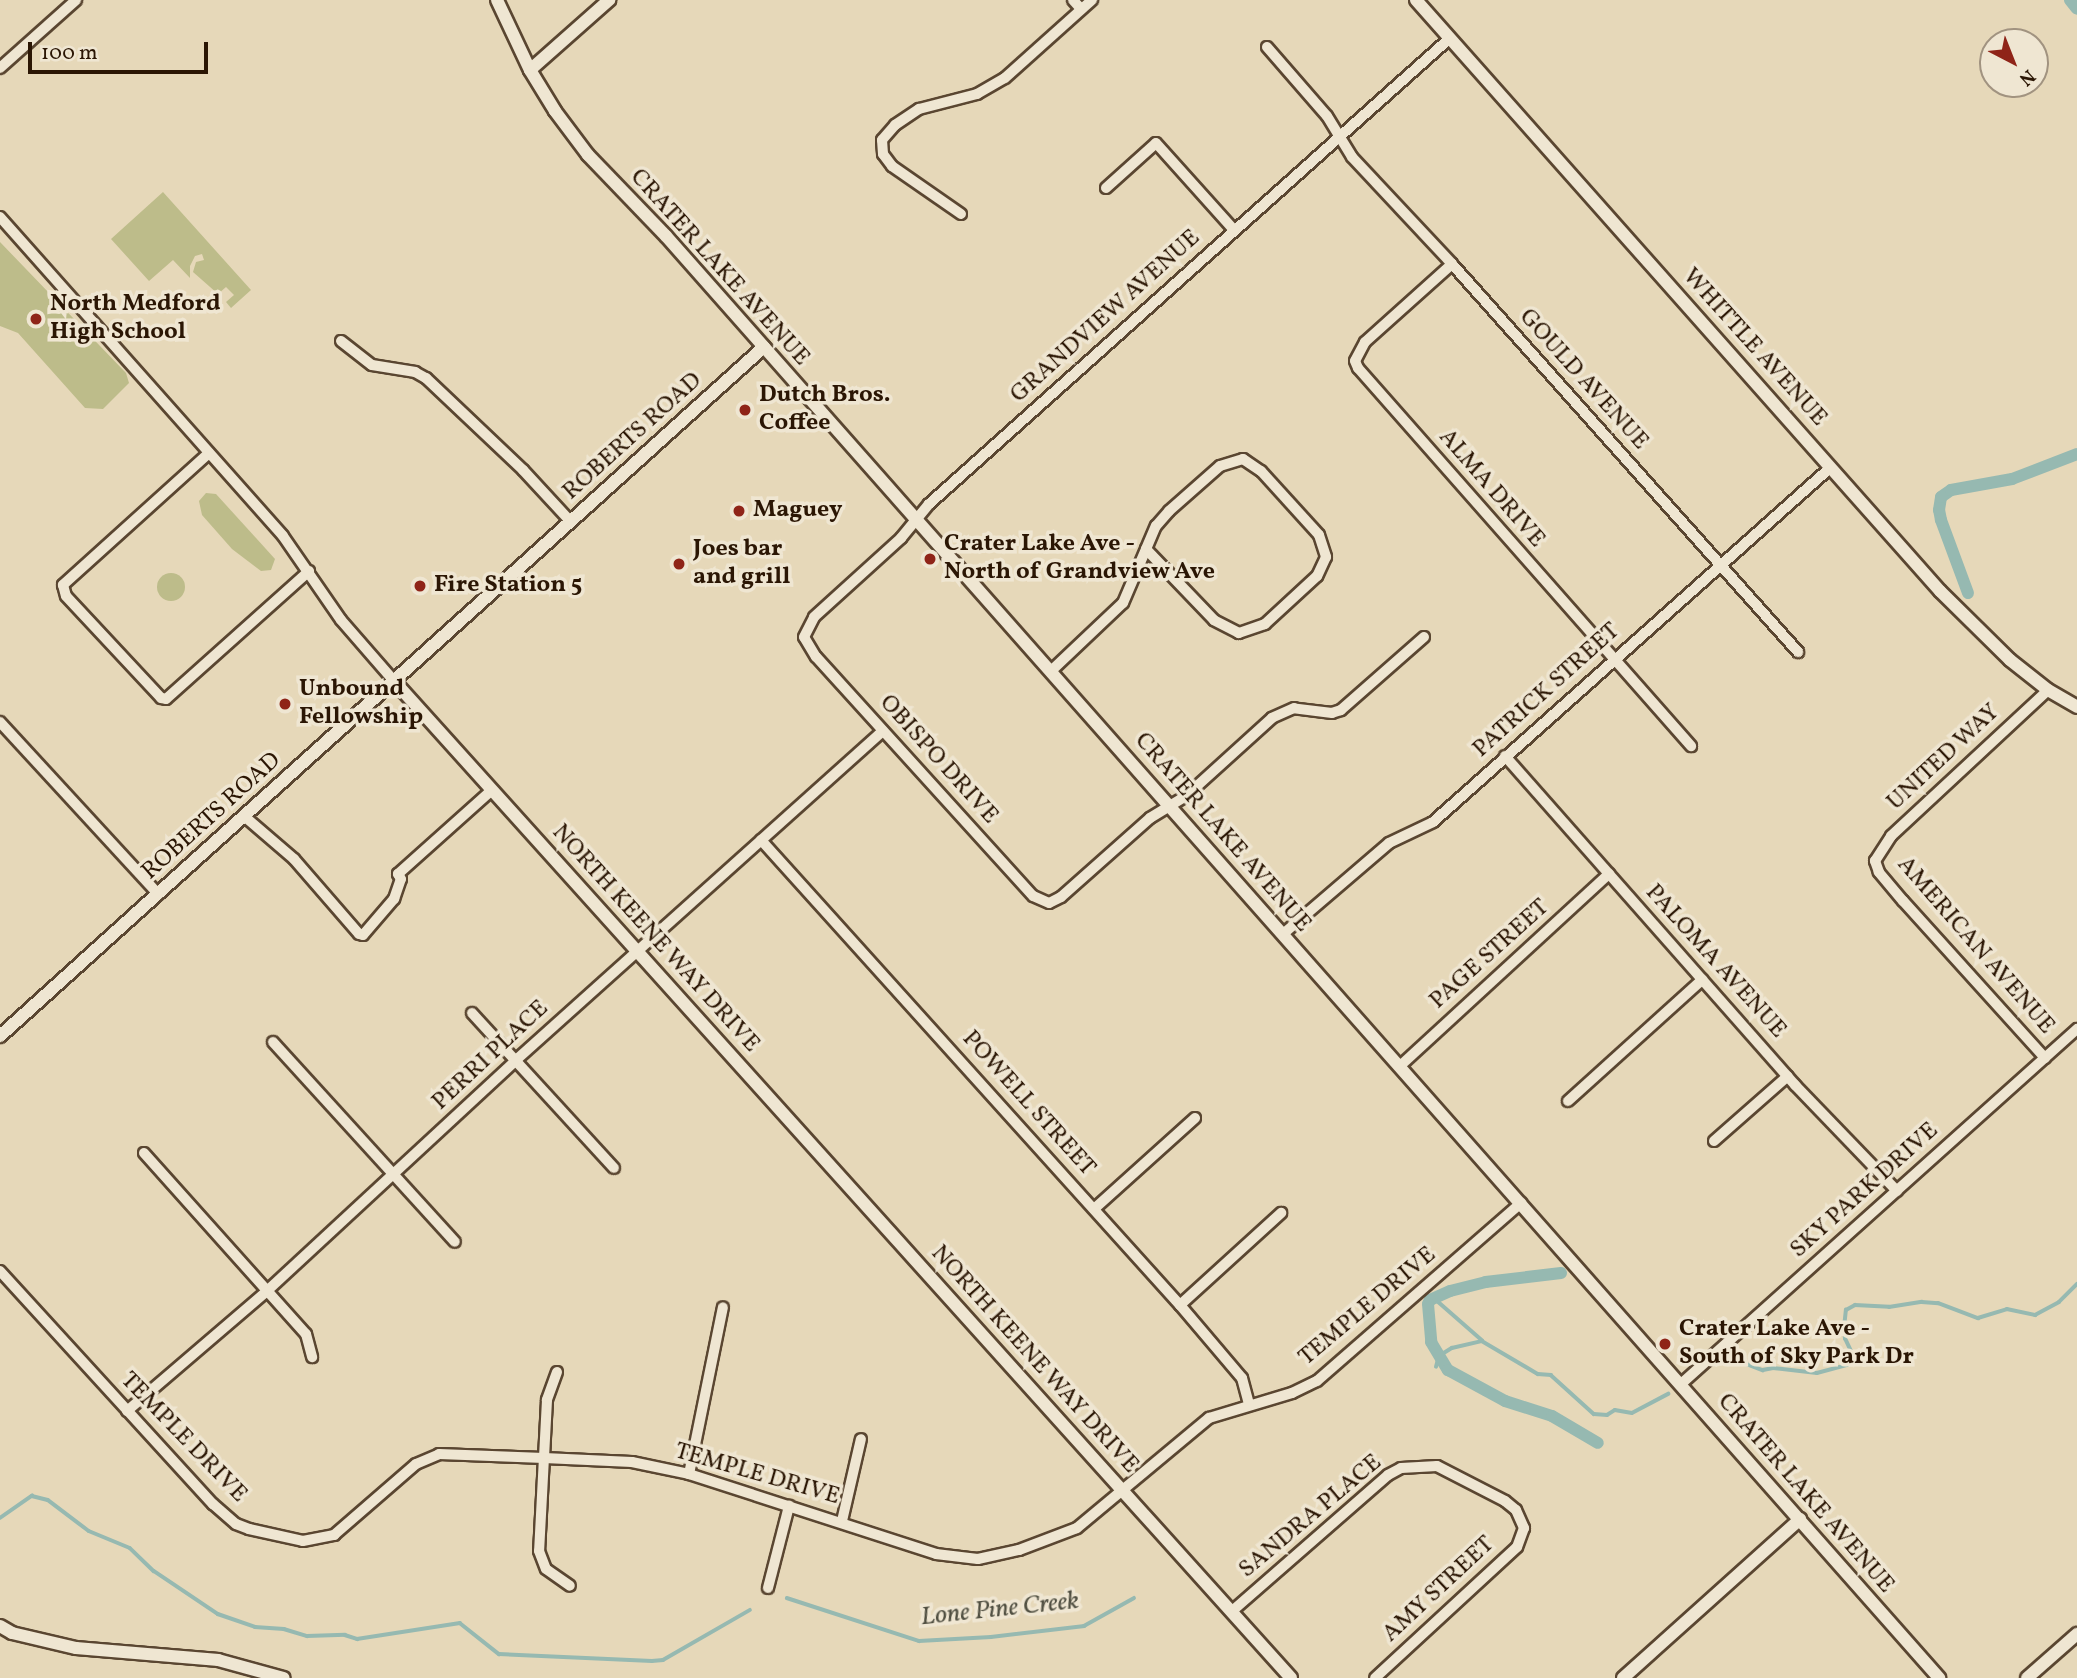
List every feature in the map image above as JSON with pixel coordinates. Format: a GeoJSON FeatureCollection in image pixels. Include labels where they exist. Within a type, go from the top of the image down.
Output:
{"type":"FeatureCollection","features":[{"type":"Feature","properties":{"kind":"street"},"geometry":{"type":"LineString","coordinates":[[0,68],[76,0]]}},
{"type":"Feature","properties":{"kind":"street","name":"CRATER LAKE AVENUE"},"geometry":{"type":"LineString","coordinates":[[497,0],[530,70],[555,111],[588,155],[666,236],[1939,1678]]}},
{"type":"Feature","properties":{"kind":"street"},"geometry":{"type":"LineString","coordinates":[[530,70],[609,0]]}},
{"type":"Feature","properties":{"kind":"street"},"geometry":{"type":"LineString","coordinates":[[1073,0],[1081,9]]}},
{"type":"Feature","properties":{"kind":"street"},"geometry":{"type":"LineString","coordinates":[[961,214],[892,166],[883,154],[882,140],[895,125],[919,109],[977,94],[1005,78],[1092,0]]}},
{"type":"Feature","properties":{"kind":"street","name":"WHITTLE AVENUE"},"geometry":{"type":"LineString","coordinates":[[1416,0],[1940,591],[2002,653],[2048,690],[2077,707]]}},
{"type":"Feature","properties":{"kind":"street","name":"GRANDVIEW AVENUE"},"geometry":{"type":"LineString","coordinates":[[804,637],[814,617],[901,538],[929,504],[1450,38]]}},
{"type":"Feature","properties":{"kind":"street","name":"GOULD AVENUE"},"geometry":{"type":"LineString","coordinates":[[1267,47],[1327,116],[1352,157],[1452,264],[1798,652]]}},
{"type":"Feature","properties":{"kind":"street"},"geometry":{"type":"LineString","coordinates":[[1106,188],[1156,143],[1234,230]]}},
{"type":"Feature","properties":{"kind":"street","name":"NORTH KEENE WAY DRIVE"},"geometry":{"type":"LineString","coordinates":[[0,217],[209,453],[309,571],[341,620],[394,681],[1291,1678]]}},
{"type":"Feature","properties":{"kind":"street","name":"ALMA DRIVE"},"geometry":{"type":"LineString","coordinates":[[1452,264],[1365,342],[1355,361],[1364,377],[1691,746]]}},
{"type":"Feature","properties":{"kind":"street"},"geometry":{"type":"LineString","coordinates":[[341,341],[372,365],[415,372],[426,379],[523,470],[570,521]]}},
{"type":"Feature","properties":{"kind":"street","name":"ROBERTS ROAD"},"geometry":{"type":"LineString","coordinates":[[0,1036],[764,347]]}},
{"type":"Feature","properties":{"kind":"street"},"geometry":{"type":"LineString","coordinates":[[209,453],[63,585],[66,596],[161,698],[166,699],[309,571]]}},
{"type":"Feature","properties":{"kind":"street"},"geometry":{"type":"LineString","coordinates":[[1051,671],[1123,603],[1156,526],[1220,466],[1243,459],[1261,471],[1320,535],[1326,557],[1317,576],[1265,624],[1239,633],[1214,620],[1146,550]]}},
{"type":"Feature","properties":{"kind":"street","name":"PATRICK STREET"},"geometry":{"type":"LineString","coordinates":[[1283,934],[1389,843],[1433,822],[1831,467]]}},
{"type":"Feature","properties":{"kind":"street","name":"OBISPO DRIVE"},"geometry":{"type":"LineString","coordinates":[[804,637],[816,657],[1033,896],[1049,903],[1061,897],[1150,818],[1170,806]]}},
{"type":"Feature","properties":{"kind":"street"},"geometry":{"type":"LineString","coordinates":[[1170,806],[1272,718],[1294,708],[1332,713],[1341,710],[1424,638]]}},
{"type":"Feature","properties":{"kind":"street","name":"UNITED WAY"},"geometry":{"type":"LineString","coordinates":[[1875,861],[1891,836],[2048,690]]}},
{"type":"Feature","properties":{"kind":"street"},"geometry":{"type":"LineString","coordinates":[[0,722],[158,894]]}},
{"type":"Feature","properties":{"kind":"street","name":"PERRI PLACE"},"geometry":{"type":"LineString","coordinates":[[127,1411],[268,1290],[515,1060],[883,731]]}},
{"type":"Feature","properties":{"kind":"street","name":"PALOMA AVENUE"},"geometry":{"type":"LineString","coordinates":[[1505,756],[1788,1076],[1898,1191]]}},
{"type":"Feature","properties":{"kind":"street"},"geometry":{"type":"LineString","coordinates":[[244,816],[294,859],[359,934],[363,934],[394,899],[401,879],[398,874],[492,790]]}},
{"type":"Feature","properties":{"kind":"street","name":"POWELL STREET"},"geometry":{"type":"LineString","coordinates":[[761,840],[1180,1305],[1242,1378],[1249,1405]]}},
{"type":"Feature","properties":{"kind":"street","name":"AMERICAN AVENUE"},"geometry":{"type":"LineString","coordinates":[[1875,861],[1879,872],[1903,901],[2045,1058]]}},
{"type":"Feature","properties":{"kind":"street","name":"PAGE STREET"},"geometry":{"type":"LineString","coordinates":[[1400,1066],[1609,874]]}},
{"type":"Feature","properties":{"kind":"street"},"geometry":{"type":"LineString","coordinates":[[1567,1101],[1702,979]]}},
{"type":"Feature","properties":{"kind":"street"},"geometry":{"type":"LineString","coordinates":[[472,1013],[614,1168]]}},
{"type":"Feature","properties":{"kind":"street","name":"SKY PARK DRIVE"},"geometry":{"type":"LineString","coordinates":[[1681,1384],[2077,1029]]}},
{"type":"Feature","properties":{"kind":"street"},"geometry":{"type":"LineString","coordinates":[[273,1042],[455,1242]]}},
{"type":"Feature","properties":{"kind":"street"},"geometry":{"type":"LineString","coordinates":[[1714,1141],[1788,1076]]}},
{"type":"Feature","properties":{"kind":"street"},"geometry":{"type":"LineString","coordinates":[[1094,1209],[1195,1118]]}},
{"type":"Feature","properties":{"kind":"street"},"geometry":{"type":"LineString","coordinates":[[144,1153],[306,1334],[312,1357]]}},
{"type":"Feature","properties":{"kind":"street","name":"TEMPLE DRIVE"},"geometry":{"type":"LineString","coordinates":[[0,1271],[127,1411],[236,1524],[303,1541],[334,1535],[427,1458],[457,1454],[632,1462],[690,1474],[842,1521],[936,1554],[978,1559],[1019,1550],[1077,1528],[1209,1418],[1306,1387],[1328,1373],[1521,1203]]}},
{"type":"Feature","properties":{"kind":"street"},"geometry":{"type":"LineString","coordinates":[[1180,1305],[1281,1213]]}},
{"type":"Feature","properties":{"kind":"street"},"geometry":{"type":"LineString","coordinates":[[690,1474],[723,1307]]}},
{"type":"Feature","properties":{"kind":"street"},"geometry":{"type":"LineString","coordinates":[[557,1372],[547,1400],[539,1550],[546,1569],[570,1586]]}},
{"type":"Feature","properties":{"kind":"street"},"geometry":{"type":"LineString","coordinates":[[842,1521],[861,1439]]}},
{"type":"Feature","properties":{"kind":"street","name":"SANDRA PLACE"},"geometry":{"type":"LineString","coordinates":[[1231,1612],[1388,1475],[1401,1468],[1437,1465],[1506,1501],[1516,1510],[1524,1528]]}},
{"type":"Feature","properties":{"kind":"street"},"geometry":{"type":"LineString","coordinates":[[768,1588],[789,1506]]}},
{"type":"Feature","properties":{"kind":"street"},"geometry":{"type":"LineString","coordinates":[[1623,1678],[1800,1519]]}},
{"type":"Feature","properties":{"kind":"street","name":"AMY STREET"},"geometry":{"type":"LineString","coordinates":[[1375,1678],[1507,1558],[1523,1537],[1524,1528]]}},
{"type":"Feature","properties":{"kind":"street"},"geometry":{"type":"LineString","coordinates":[[4,1630],[76,1648],[218,1660],[284,1678]]}},
{"type":"Feature","properties":{"kind":"street"},"geometry":{"type":"LineString","coordinates":[[2027,1678],[2077,1634]]}},
{"type":"Feature","properties":{"kind":"shaded area"},"geometry":{"type":"Polygon","coordinates":[[[163,192],[251,290],[231,308],[226,302],[234,295],[226,287],[218,294],[193,272],[196,262],[204,260],[202,254],[195,256],[190,266],[190,278],[173,260],[149,281],[111,239],[163,192]]]}},
{"type":"Feature","properties":{"kind":"shaded area"},"geometry":{"type":"Polygon","coordinates":[[[0,242],[126,373],[129,383],[103,409],[85,408],[18,333],[0,326],[0,242]]]}},
{"type":"Feature","properties":{"kind":"shaded area"},"geometry":{"type":"Polygon","coordinates":[[[206,493],[216,494],[275,559],[271,570],[261,571],[232,549],[202,515],[199,501],[206,493]]]}},
{"type":"Feature","properties":{"kind":"shaded area"},"geometry":{"type":"Polygon","coordinates":[[[171,573],[181,577],[185,587],[181,597],[171,601],[161,597],[157,587],[161,577],[171,573]]]}},
{"type":"Feature","properties":{"kind":"waterway"},"geometry":{"type":"LineString","coordinates":[[2070,0],[2077,9]]}},
{"type":"Feature","properties":{"kind":"waterway"},"geometry":{"type":"LineString","coordinates":[[1968,593],[1941,520],[1941,497],[1951,490],[2012,479],[2077,454]]}},
{"type":"Feature","properties":{"kind":"waterway"},"geometry":{"type":"LineString","coordinates":[[1561,1273],[1486,1282],[1450,1291],[1430,1300],[1431,1342],[1448,1370],[1505,1401],[1552,1416],[1598,1443]]}},
{"type":"Feature","properties":{"kind":"waterway","name":"Lone Pine Creek"},"geometry":{"type":"LineString","coordinates":[[1731,1358],[1763,1370],[1773,1368],[1817,1373],[1850,1364],[1855,1360],[1845,1339],[1844,1328],[1846,1310],[1855,1305],[1889,1307],[1922,1302],[1938,1303],[1978,1318],[2007,1309],[2035,1315],[2059,1302],[2077,1284]]}},
{"type":"Feature","properties":{"kind":"waterway","name":"Lone Pine Creek"},"geometry":{"type":"LineString","coordinates":[[1434,1298],[1482,1340]]}},
{"type":"Feature","properties":{"kind":"waterway","name":"Lone Pine Creek"},"geometry":{"type":"LineString","coordinates":[[1436,1367],[1439,1356],[1452,1348],[1482,1341],[1538,1374],[1551,1375],[1594,1414],[1607,1415],[1615,1410],[1632,1413],[1668,1394]]}},
{"type":"Feature","properties":{"kind":"waterway","name":"Lone Pine Creek"},"geometry":{"type":"LineString","coordinates":[[0,1518],[32,1496],[48,1500],[89,1531],[130,1548],[154,1571],[218,1614],[255,1627],[284,1629],[307,1636],[345,1635],[357,1639],[460,1623],[499,1654],[652,1661],[663,1660],[750,1610]]}},
{"type":"Feature","properties":{"kind":"waterway","name":"Lone Pine Creek"},"geometry":{"type":"LineString","coordinates":[[787,1598],[919,1641],[991,1637],[1084,1626],[1134,1598]]}},
{"type":"Feature","properties":{"kind":"place","name":"North Medford High School"},"geometry":{"type":"Point","coordinates":[36,319]}},
{"type":"Feature","properties":{"kind":"place","name":"Dutch Bros. Coffee"},"geometry":{"type":"Point","coordinates":[745,410]}},
{"type":"Feature","properties":{"kind":"place","name":"Maguey"},"geometry":{"type":"Point","coordinates":[739,511]}},
{"type":"Feature","properties":{"kind":"place","name":"Crater Lake Ave - North of Grandview Ave"},"geometry":{"type":"Point","coordinates":[930,559]}},
{"type":"Feature","properties":{"kind":"place","name":"Joes bar and grill"},"geometry":{"type":"Point","coordinates":[679,564]}},
{"type":"Feature","properties":{"kind":"place","name":"Fire Station 5"},"geometry":{"type":"Point","coordinates":[420,586]}},
{"type":"Feature","properties":{"kind":"place","name":"Unbound Fellowship"},"geometry":{"type":"Point","coordinates":[285,704]}},
{"type":"Feature","properties":{"kind":"place","name":"Crater Lake Ave - South of Sky Park Dr"},"geometry":{"type":"Point","coordinates":[1665,1344]}}]}
